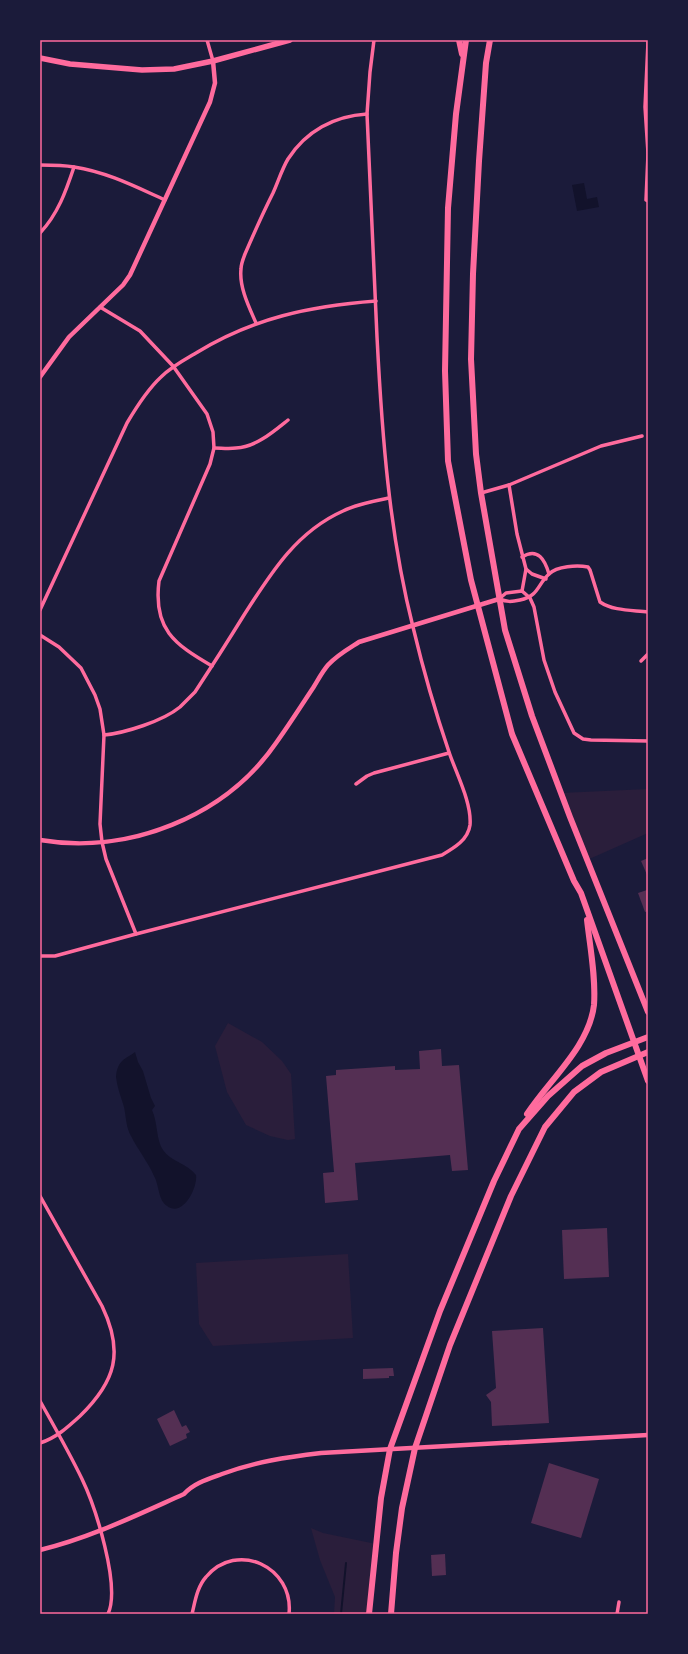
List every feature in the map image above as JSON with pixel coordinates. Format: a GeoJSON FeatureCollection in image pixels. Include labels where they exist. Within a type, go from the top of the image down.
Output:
{"type":"FeatureCollection","features":[{"type":"Feature","properties":{"kind":"main road"},"geometry":{"type":"LineString","coordinates":[[40,58],[70,64],[142,70],[174,69],[213,61],[290,40]]}},
{"type":"Feature","properties":{"kind":"main road"},"geometry":{"type":"LineString","coordinates":[[459,40],[464,62]]}},
{"type":"Feature","properties":{"kind":"main road"},"geometry":{"type":"LineString","coordinates":[[466,40],[456,114],[448,208],[445,370],[448,460],[477,606],[512,734],[581,893],[648,1082]]}},
{"type":"Feature","properties":{"kind":"main road"},"geometry":{"type":"LineString","coordinates":[[491,40],[487,59],[479,161],[471,351],[476,454],[481,493],[505,630],[532,716],[570,817],[648,1012]]}},
{"type":"Feature","properties":{"kind":"main road"},"geometry":{"type":"LineString","coordinates":[[369,1614],[381,1498],[390,1449],[442,1305],[494,1181],[519,1129],[531,1107],[580,1042],[589,1026],[594,1005],[594,986],[586,908]]}},
{"type":"Feature","properties":{"kind":"main road"},"geometry":{"type":"LineString","coordinates":[[519,1129],[552,1092],[582,1066],[606,1053],[648,1037]]}},
{"type":"Feature","properties":{"kind":"main road"},"geometry":{"type":"LineString","coordinates":[[391,1614],[396,1553],[405,1487],[415,1448],[450,1345],[475,1280],[511,1196],[540,1136],[550,1119],[574,1092],[600,1072],[648,1052]]}},
{"type":"Feature","properties":{"kind":"street"},"geometry":{"type":"LineString","coordinates":[[40,377],[69,337],[123,285],[130,275],[210,102],[215,83],[213,61],[207,40]]}},
{"type":"Feature","properties":{"kind":"street"},"geometry":{"type":"LineString","coordinates":[[40,956],[55,956],[442,855],[457,846],[465,837],[470,827],[469,810],[449,753],[412,625],[399,560],[389,498],[382,422],[367,114],[374,40]]}},
{"type":"Feature","properties":{"kind":"street"},"geometry":{"type":"LineString","coordinates":[[648,42],[645,107],[648,154],[646,200],[648,201]]}},
{"type":"Feature","properties":{"kind":"street"},"geometry":{"type":"LineString","coordinates":[[256,323],[245,298],[241,270],[245,254],[288,159],[302,141],[323,125],[351,115],[367,114]]}},
{"type":"Feature","properties":{"kind":"street"},"geometry":{"type":"LineString","coordinates":[[40,164],[74,167],[114,178],[165,200]]}},
{"type":"Feature","properties":{"kind":"street"},"geometry":{"type":"LineString","coordinates":[[40,233],[49,223],[65,195],[74,167]]}},
{"type":"Feature","properties":{"kind":"street"},"geometry":{"type":"LineString","coordinates":[[40,610],[127,423],[144,395],[162,376],[174,366],[214,342],[256,323],[303,310],[337,304],[376,301]]}},
{"type":"Feature","properties":{"kind":"street"},"geometry":{"type":"LineString","coordinates":[[100,307],[140,331],[174,366],[207,414],[214,432],[214,448],[210,464],[158,581],[156,598],[163,623],[176,642],[187,651],[212,666]]}},
{"type":"Feature","properties":{"kind":"street"},"geometry":{"type":"LineString","coordinates":[[214,448],[236,448],[249,446],[263,439],[288,420]]}},
{"type":"Feature","properties":{"kind":"street"},"geometry":{"type":"LineString","coordinates":[[481,493],[509,485],[601,446],[642,436]]}},
{"type":"Feature","properties":{"kind":"street"},"geometry":{"type":"LineString","coordinates":[[509,485],[522,556],[526,569],[522,591]]}},
{"type":"Feature","properties":{"kind":"street"},"geometry":{"type":"LineString","coordinates":[[104,735],[119,733],[138,727],[161,718],[179,708],[195,692],[272,570],[292,547],[314,528],[342,511],[389,498]]}},
{"type":"Feature","properties":{"kind":"street"},"geometry":{"type":"LineString","coordinates":[[522,556],[530,553],[542,558],[545,561],[549,574]]}},
{"type":"Feature","properties":{"kind":"street"},"geometry":{"type":"LineString","coordinates":[[499,599],[508,602],[530,598],[549,574],[567,567],[582,566],[588,567],[600,602],[616,608],[648,612]]}},
{"type":"Feature","properties":{"kind":"street"},"geometry":{"type":"LineString","coordinates":[[526,569],[532,574],[546,578]]}},
{"type":"Feature","properties":{"kind":"street"},"geometry":{"type":"LineString","coordinates":[[40,840],[80,844],[141,836],[201,812],[220,799],[248,776],[275,745],[328,666],[341,653],[359,642],[499,599],[506,593],[522,591],[530,598],[534,607],[548,671],[555,692],[574,733],[583,739],[591,740],[648,741]]}},
{"type":"Feature","properties":{"kind":"street"},"geometry":{"type":"LineString","coordinates":[[40,635],[60,647],[80,668],[96,695],[104,735],[100,824],[102,842],[106,859],[136,934]]}},
{"type":"Feature","properties":{"kind":"street"},"geometry":{"type":"LineString","coordinates":[[641,661],[648,654]]}},
{"type":"Feature","properties":{"kind":"street"},"geometry":{"type":"LineString","coordinates":[[356,784],[374,773],[449,753]]}},
{"type":"Feature","properties":{"kind":"street"},"geometry":{"type":"LineString","coordinates":[[40,1196],[102,1306],[109,1321],[114,1340],[114,1362],[107,1384],[91,1406],[59,1434],[40,1443]]}},
{"type":"Feature","properties":{"kind":"street"},"geometry":{"type":"LineString","coordinates":[[40,1401],[83,1480],[100,1531],[106,1552],[112,1586],[112,1598],[108,1614]]}},
{"type":"Feature","properties":{"kind":"street"},"geometry":{"type":"LineString","coordinates":[[40,1550],[60,1545],[100,1531],[184,1494],[191,1487],[207,1479],[241,1467],[277,1458],[390,1449],[648,1435]]}},
{"type":"Feature","properties":{"kind":"street"},"geometry":{"type":"LineString","coordinates":[[192,1614],[201,1584],[206,1576],[218,1566],[234,1560],[251,1560],[264,1564],[269,1568],[283,1583],[287,1590],[290,1607],[289,1614]]}},
{"type":"Feature","properties":{"kind":"street"},"geometry":{"type":"LineString","coordinates":[[617,1614],[619,1602]]}},
{"type":"Feature","properties":{"kind":"shaded area"},"geometry":{"type":"Polygon","coordinates":[[[584,183],[587,199],[597,197],[599,207],[577,211],[572,185],[584,183]]]}},
{"type":"Feature","properties":{"kind":"shaded area"},"geometry":{"type":"Polygon","coordinates":[[[648,789],[648,833],[587,860],[561,793],[648,789]]]}},
{"type":"Feature","properties":{"kind":"shaded area"},"geometry":{"type":"Polygon","coordinates":[[[228,1023],[262,1042],[282,1061],[291,1074],[295,1139],[288,1140],[270,1136],[246,1125],[227,1092],[215,1046],[228,1023]]]}},
{"type":"Feature","properties":{"kind":"shaded area"},"geometry":{"type":"Polygon","coordinates":[[[135,1052],[155,1106],[152,1110],[161,1146],[166,1154],[196,1175],[195,1187],[192,1193],[184,1205],[179,1208],[173,1209],[167,1206],[162,1200],[156,1179],[129,1133],[116,1076],[120,1063],[135,1052]]]}},
{"type":"Feature","properties":{"kind":"shaded area"},"geometry":{"type":"Polygon","coordinates":[[[348,1254],[353,1338],[213,1346],[199,1324],[196,1263],[348,1254]]]}},
{"type":"Feature","properties":{"kind":"shaded area"},"geometry":{"type":"Polygon","coordinates":[[[311,1528],[323,1533],[376,1544],[369,1614],[334,1614],[335,1597],[320,1560],[311,1528]]]}},
{"type":"Feature","properties":{"kind":"building"},"geometry":{"type":"Polygon","coordinates":[[[648,858],[648,877],[641,861],[648,858]]]}},
{"type":"Feature","properties":{"kind":"building"},"geometry":{"type":"Polygon","coordinates":[[[647,890],[648,911],[645,912],[638,893],[647,890]]]}},
{"type":"Feature","properties":{"kind":"building"},"geometry":{"type":"Polygon","coordinates":[[[441,1049],[442,1066],[459,1065],[468,1170],[452,1171],[450,1155],[355,1163],[358,1200],[325,1203],[323,1173],[334,1172],[326,1076],[336,1075],[336,1070],[395,1066],[395,1070],[420,1069],[419,1051],[441,1049]]]}},
{"type":"Feature","properties":{"kind":"building"},"geometry":{"type":"Polygon","coordinates":[[[607,1228],[609,1277],[564,1279],[562,1230],[607,1228]]]}},
{"type":"Feature","properties":{"kind":"building"},"geometry":{"type":"Polygon","coordinates":[[[543,1328],[549,1423],[492,1426],[491,1402],[486,1395],[496,1388],[492,1331],[543,1328]]]}},
{"type":"Feature","properties":{"kind":"building"},"geometry":{"type":"Polygon","coordinates":[[[393,1368],[394,1376],[389,1376],[389,1378],[363,1379],[363,1369],[393,1368]]]}},
{"type":"Feature","properties":{"kind":"building"},"geometry":{"type":"Polygon","coordinates":[[[174,1410],[182,1427],[186,1425],[190,1432],[186,1434],[187,1438],[170,1446],[157,1419],[174,1410]]]}},
{"type":"Feature","properties":{"kind":"building"},"geometry":{"type":"Polygon","coordinates":[[[549,1463],[599,1479],[581,1538],[531,1523],[549,1463]]]}},
{"type":"Feature","properties":{"kind":"building"},"geometry":{"type":"Polygon","coordinates":[[[445,1554],[446,1575],[432,1576],[431,1555],[445,1554]]]}},
{"type":"Feature","properties":{"kind":"waterway"},"geometry":{"type":"LineString","coordinates":[[341,1614],[346,1563]]}}]}
